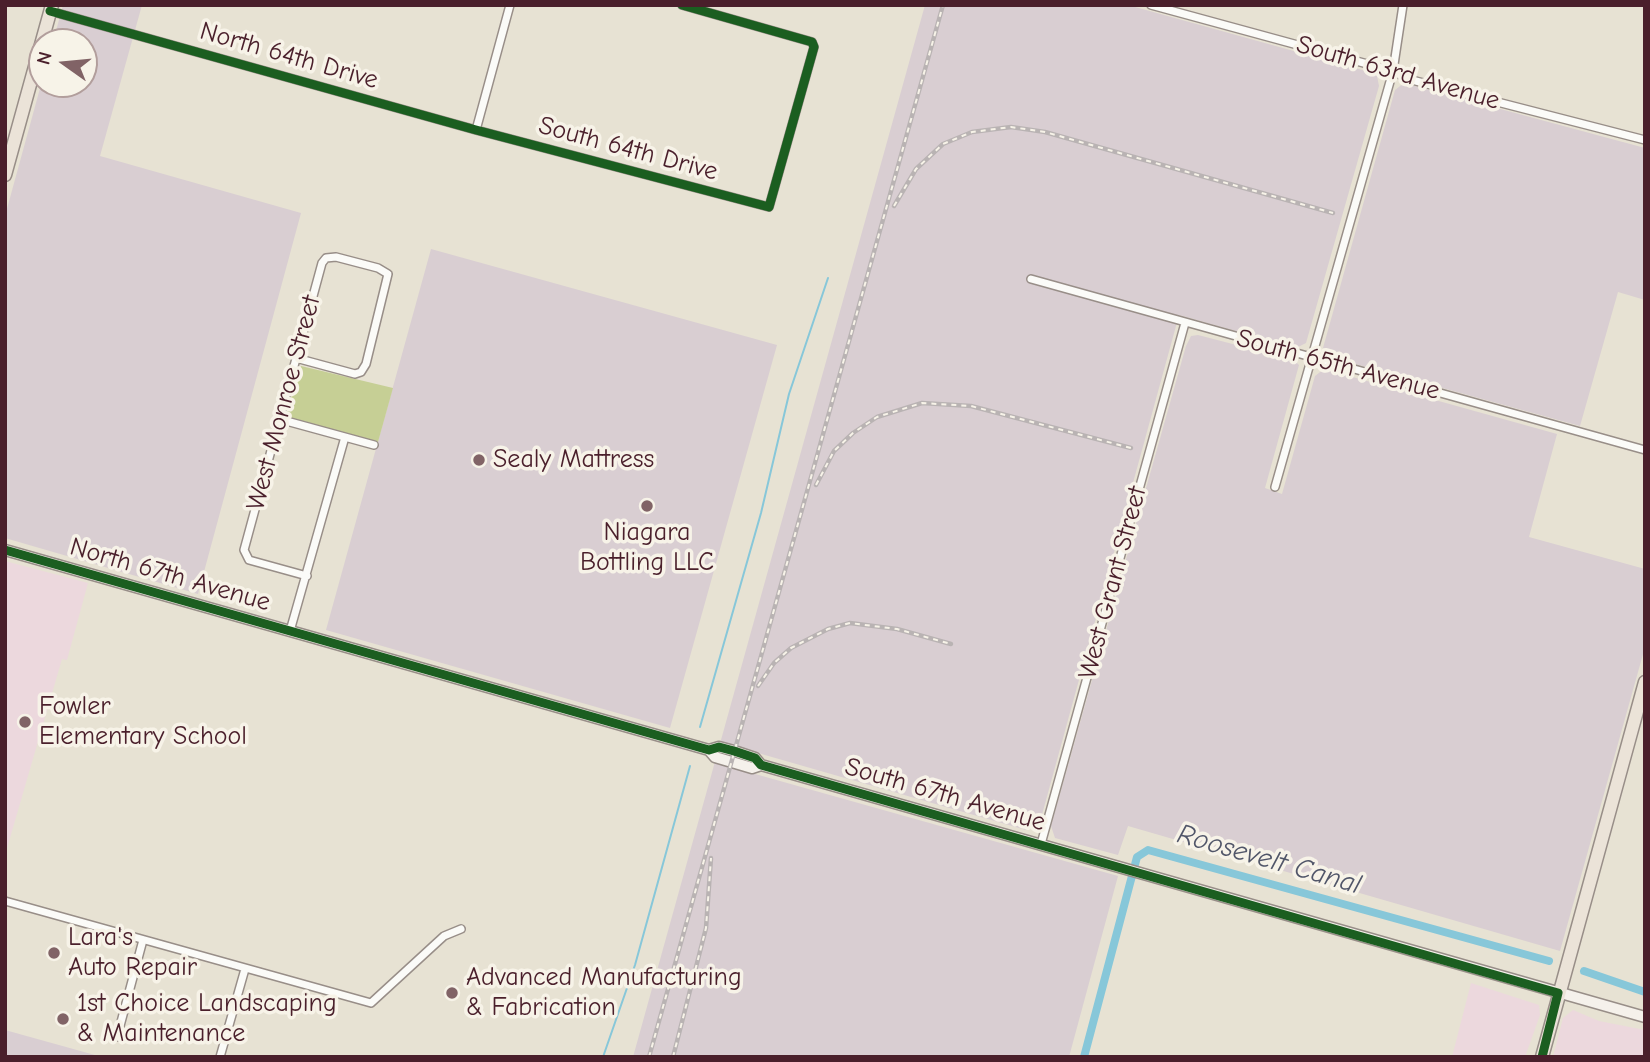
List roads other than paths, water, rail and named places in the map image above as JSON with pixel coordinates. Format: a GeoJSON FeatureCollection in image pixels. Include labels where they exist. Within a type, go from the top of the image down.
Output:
{"type":"FeatureCollection","features":[{"type":"Feature","properties":{"kind":"main road"},"geometry":{"type":"LineString","coordinates":[[5,175],[51,8]]}},
{"type":"Feature","properties":{"kind":"main road","name":"North 67th Avenue"},"geometry":{"type":"LineString","coordinates":[[5,550],[324,640]]}},
{"type":"Feature","properties":{"kind":"main road","name":"South 67th Avenue"},"geometry":{"type":"LineString","coordinates":[[324,640],[709,750],[715,757],[723,760],[752,768],[761,765],[1645,1017]]}},
{"type":"Feature","properties":{"kind":"main road"},"geometry":{"type":"LineString","coordinates":[[1542,1057],[1645,682]]}},
{"type":"Feature","properties":{"kind":"street"},"geometry":{"type":"LineString","coordinates":[[476,130],[510,5]]}},
{"type":"Feature","properties":{"kind":"street","name":"South 64th Drive"},"geometry":{"type":"LineString","coordinates":[[476,130],[769,207],[814,47],[812,42],[682,5]]}},
{"type":"Feature","properties":{"kind":"street","name":"South 63rd Avenue"},"geometry":{"type":"LineString","coordinates":[[1151,5],[1393,71],[1408,79],[1645,140]]}},
{"type":"Feature","properties":{"kind":"street"},"geometry":{"type":"LineString","coordinates":[[1275,487],[1393,71],[1402,5]]}},
{"type":"Feature","properties":{"kind":"street","name":"North 64th Drive"},"geometry":{"type":"LineString","coordinates":[[51,8],[476,130]]}},
{"type":"Feature","properties":{"kind":"street","name":"West Monroe Street"},"geometry":{"type":"LineString","coordinates":[[296,358],[355,374],[361,372],[366,364],[388,274],[368,265],[336,257],[326,258],[322,263],[279,419],[244,550],[249,560],[307,576]]}},
{"type":"Feature","properties":{"kind":"street","name":"South 65th Avenue"},"geometry":{"type":"LineString","coordinates":[[1031,279],[1645,450]]}},
{"type":"Feature","properties":{"kind":"street","name":"West Grant Street"},"geometry":{"type":"LineString","coordinates":[[1041,844],[1185,323]]}},
{"type":"Feature","properties":{"kind":"street"},"geometry":{"type":"LineString","coordinates":[[279,419],[374,445]]}},
{"type":"Feature","properties":{"kind":"street"},"geometry":{"type":"LineString","coordinates":[[290,631],[345,438]]}},
{"type":"Feature","properties":{"kind":"street"},"geometry":{"type":"LineString","coordinates":[[5,901],[370,1003],[444,936],[461,929]]}},
{"type":"Feature","properties":{"kind":"street"},"geometry":{"type":"LineString","coordinates":[[117,1037],[144,940]]}},
{"type":"Feature","properties":{"kind":"street"},"geometry":{"type":"LineString","coordinates":[[220,1057],[244,969]]}},
{"type":"Feature","properties":{"kind":"waterway"},"geometry":{"type":"LineString","coordinates":[[700,727],[761,513],[789,394],[828,278]]}},
{"type":"Feature","properties":{"kind":"waterway"},"geometry":{"type":"LineString","coordinates":[[603,1057],[635,965],[690,766]]}},
{"type":"Feature","properties":{"kind":"waterway","name":"Roosevelt Canal"},"geometry":{"type":"LineString","coordinates":[[1084,1057],[1137,857],[1148,850],[1549,961]]}},
{"type":"Feature","properties":{"kind":"waterway","name":"Roosevelt Canal"},"geometry":{"type":"LineString","coordinates":[[1584,971],[1645,992]]}},
{"type":"Feature","properties":{"kind":"railway"},"geometry":{"type":"LineString","coordinates":[[649,1057],[943,5]]}},
{"type":"Feature","properties":{"kind":"railway"},"geometry":{"type":"LineString","coordinates":[[894,206],[916,169],[943,144],[972,132],[1011,127],[1045,132],[1333,213]]}},
{"type":"Feature","properties":{"kind":"railway"},"geometry":{"type":"LineString","coordinates":[[816,485],[834,451],[853,433],[877,417],[922,403],[971,406],[1131,448]]}},
{"type":"Feature","properties":{"kind":"railway"},"geometry":{"type":"LineString","coordinates":[[758,686],[774,663],[791,648],[828,629],[850,623],[897,629],[951,644]]}},
{"type":"Feature","properties":{"kind":"railway"},"geometry":{"type":"LineString","coordinates":[[673,1057],[706,928],[711,858]]}},
{"type":"Feature","properties":{"kind":"place","name":"Sealy Mattress"},"geometry":{"type":"Point","coordinates":[479,460]}},
{"type":"Feature","properties":{"kind":"place","name":"Niagara Bottling LLC"},"geometry":{"type":"Point","coordinates":[647,506]}},
{"type":"Feature","properties":{"kind":"place","name":"Fowler Elementary School"},"geometry":{"type":"Point","coordinates":[25,722]}},
{"type":"Feature","properties":{"kind":"place","name":"Lara's Auto Repair"},"geometry":{"type":"Point","coordinates":[54,953]}},
{"type":"Feature","properties":{"kind":"place","name":"Advanced Manufacturing & Fabrication"},"geometry":{"type":"Point","coordinates":[452,993]}},
{"type":"Feature","properties":{"kind":"place","name":"1st Choice Landscaping & Maintenance"},"geometry":{"type":"Point","coordinates":[63,1019]}}]}
